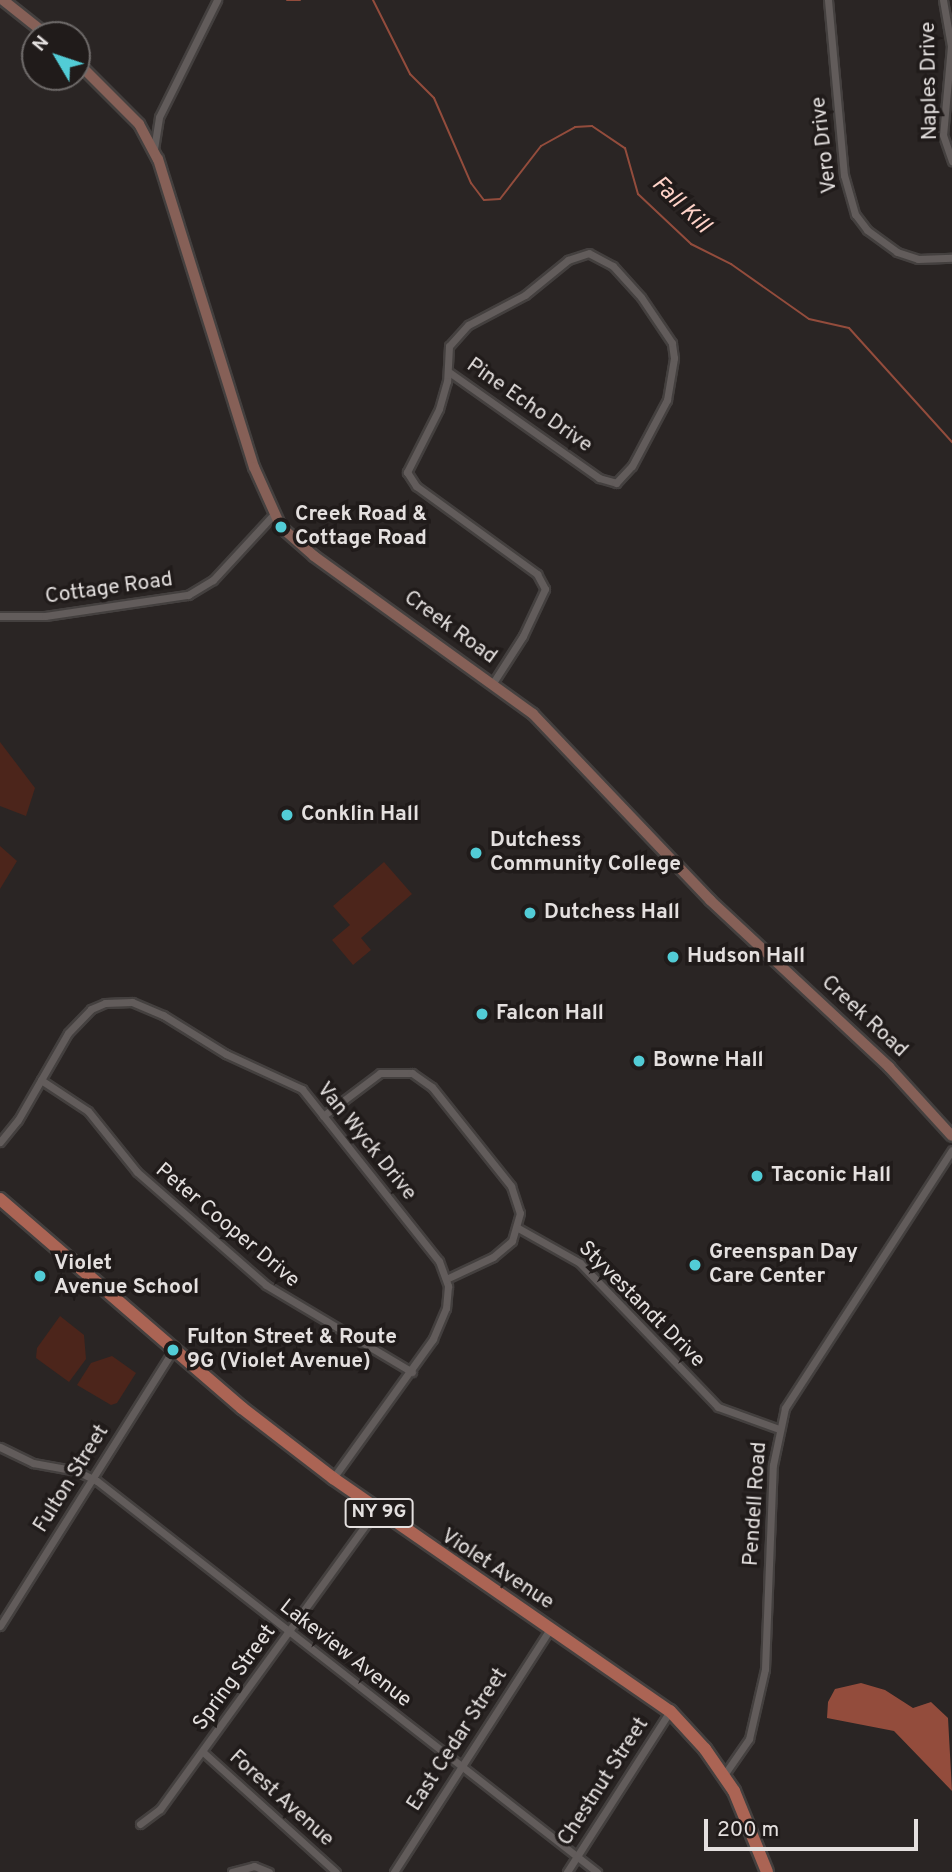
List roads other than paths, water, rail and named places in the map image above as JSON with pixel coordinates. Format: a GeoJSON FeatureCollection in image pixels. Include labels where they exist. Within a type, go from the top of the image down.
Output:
{"type":"FeatureCollection","features":[{"type":"Feature","properties":{"kind":"main road","name":"Violet Avenue"},"geometry":{"type":"LineString","coordinates":[[0,1199],[173,1350],[376,1511],[670,1711],[724,1775],[747,1816],[767,1872]]}},
{"type":"Feature","properties":{"kind":"street"},"geometry":{"type":"LineString","coordinates":[[3,0],[29,21]]}},
{"type":"Feature","properties":{"kind":"street"},"geometry":{"type":"LineString","coordinates":[[154,150],[159,117],[218,0]]}},
{"type":"Feature","properties":{"kind":"street","name":"Vero Drive"},"geometry":{"type":"LineString","coordinates":[[828,0],[844,175],[855,214],[867,230],[897,252],[918,259],[952,258]]}},
{"type":"Feature","properties":{"kind":"street","name":"Naples Drive"},"geometry":{"type":"LineString","coordinates":[[943,0],[951,46],[943,135],[952,162]]}},
{"type":"Feature","properties":{"kind":"street","name":"Creek Road"},"geometry":{"type":"LineString","coordinates":[[91,75],[124,107],[154,150],[273,515],[314,556],[493,683],[543,724],[710,900],[890,1068],[952,1136]]}},
{"type":"Feature","properties":{"kind":"street","name":"Pine Echo Drive"},"geometry":{"type":"LineString","coordinates":[[449,372],[608,484],[621,481],[657,421],[673,383],[672,343],[652,312],[613,266],[589,253],[568,260],[525,295],[459,332],[449,346],[449,372],[439,409],[407,472],[416,486],[537,574],[545,589],[523,636],[493,683]]}},
{"type":"Feature","properties":{"kind":"street","name":"Cottage Road"},"geometry":{"type":"LineString","coordinates":[[0,616],[45,616],[188,595],[213,580],[273,515]]}},
{"type":"Feature","properties":{"kind":"street","name":"Van Wyck Drive"},"geometry":{"type":"LineString","coordinates":[[0,1142],[79,1019],[105,1003],[132,1002],[163,1015],[226,1054],[293,1084],[323,1116],[439,1261],[446,1279]]}},
{"type":"Feature","properties":{"kind":"street"},"geometry":{"type":"LineString","coordinates":[[323,1116],[380,1073],[398,1070],[418,1075],[432,1087],[515,1192],[518,1228],[512,1241],[493,1257],[446,1279],[442,1322],[412,1372],[333,1478]]}},
{"type":"Feature","properties":{"kind":"street","name":"Peter Cooper Drive"},"geometry":{"type":"LineString","coordinates":[[41,1080],[88,1111],[137,1172],[266,1285],[412,1372]]}},
{"type":"Feature","properties":{"kind":"street","name":"Pendell Road"},"geometry":{"type":"LineString","coordinates":[[724,1775],[746,1749],[765,1669],[772,1480],[779,1429],[801,1377],[952,1150]]}},
{"type":"Feature","properties":{"kind":"street","name":"Styvestandt Drive"},"geometry":{"type":"LineString","coordinates":[[518,1228],[580,1263],[718,1407],[779,1429]]}},
{"type":"Feature","properties":{"kind":"street","name":"Fulton Street"},"geometry":{"type":"LineString","coordinates":[[0,1626],[173,1350]]}},
{"type":"Feature","properties":{"kind":"street"},"geometry":{"type":"LineString","coordinates":[[0,1459],[3,1449]]}},
{"type":"Feature","properties":{"kind":"street","name":"Lakeview Avenue"},"geometry":{"type":"LineString","coordinates":[[3,1449],[93,1479],[597,1872]]}},
{"type":"Feature","properties":{"kind":"street","name":"Spring Street"},"geometry":{"type":"LineString","coordinates":[[141,1824],[160,1809],[203,1752],[376,1511]]}},
{"type":"Feature","properties":{"kind":"street","name":"East Cedar Street"},"geometry":{"type":"LineString","coordinates":[[394,1872],[551,1628]]}},
{"type":"Feature","properties":{"kind":"street","name":"Chestnut Street"},"geometry":{"type":"LineString","coordinates":[[567,1872],[670,1711]]}},
{"type":"Feature","properties":{"kind":"street","name":"Forest Avenue"},"geometry":{"type":"LineString","coordinates":[[203,1752],[336,1872]]}},
{"type":"Feature","properties":{"kind":"street"},"geometry":{"type":"LineString","coordinates":[[232,1872],[254,1866],[269,1872]]}},
{"type":"Feature","properties":{"kind":"waterway","name":"Fall Kill"},"geometry":{"type":"LineString","coordinates":[[287,0],[300,0]]}},
{"type":"Feature","properties":{"kind":"waterway","name":"Fall Kill"},"geometry":{"type":"LineString","coordinates":[[373,0],[410,74],[434,98],[471,183],[484,200],[500,199],[541,146],[575,127],[592,126],[625,148],[638,194],[691,244],[731,264],[809,319],[849,328],[952,442]]}},
{"type":"Feature","properties":{"kind":"place","name":"Creek Road & Cottage Road"},"geometry":{"type":"Point","coordinates":[281,527]}},
{"type":"Feature","properties":{"kind":"place","name":"Conklin Hall"},"geometry":{"type":"Point","coordinates":[287,815]}},
{"type":"Feature","properties":{"kind":"place","name":"Dutchess Community College"},"geometry":{"type":"Point","coordinates":[476,853]}},
{"type":"Feature","properties":{"kind":"place","name":"Dutchess Hall"},"geometry":{"type":"Point","coordinates":[530,913]}},
{"type":"Feature","properties":{"kind":"place","name":"Hudson Hall"},"geometry":{"type":"Point","coordinates":[673,957]}},
{"type":"Feature","properties":{"kind":"place","name":"Falcon Hall"},"geometry":{"type":"Point","coordinates":[482,1014]}},
{"type":"Feature","properties":{"kind":"place","name":"Bowne Hall"},"geometry":{"type":"Point","coordinates":[639,1061]}},
{"type":"Feature","properties":{"kind":"place","name":"Taconic Hall"},"geometry":{"type":"Point","coordinates":[757,1176]}},
{"type":"Feature","properties":{"kind":"place","name":"Greenspan Day Care Center"},"geometry":{"type":"Point","coordinates":[695,1265]}},
{"type":"Feature","properties":{"kind":"place","name":"Violet Avenue School"},"geometry":{"type":"Point","coordinates":[40,1276]}},
{"type":"Feature","properties":{"kind":"place","name":"Fulton Street & Route 9G (Violet Avenue)"},"geometry":{"type":"Point","coordinates":[173,1350]}}]}
